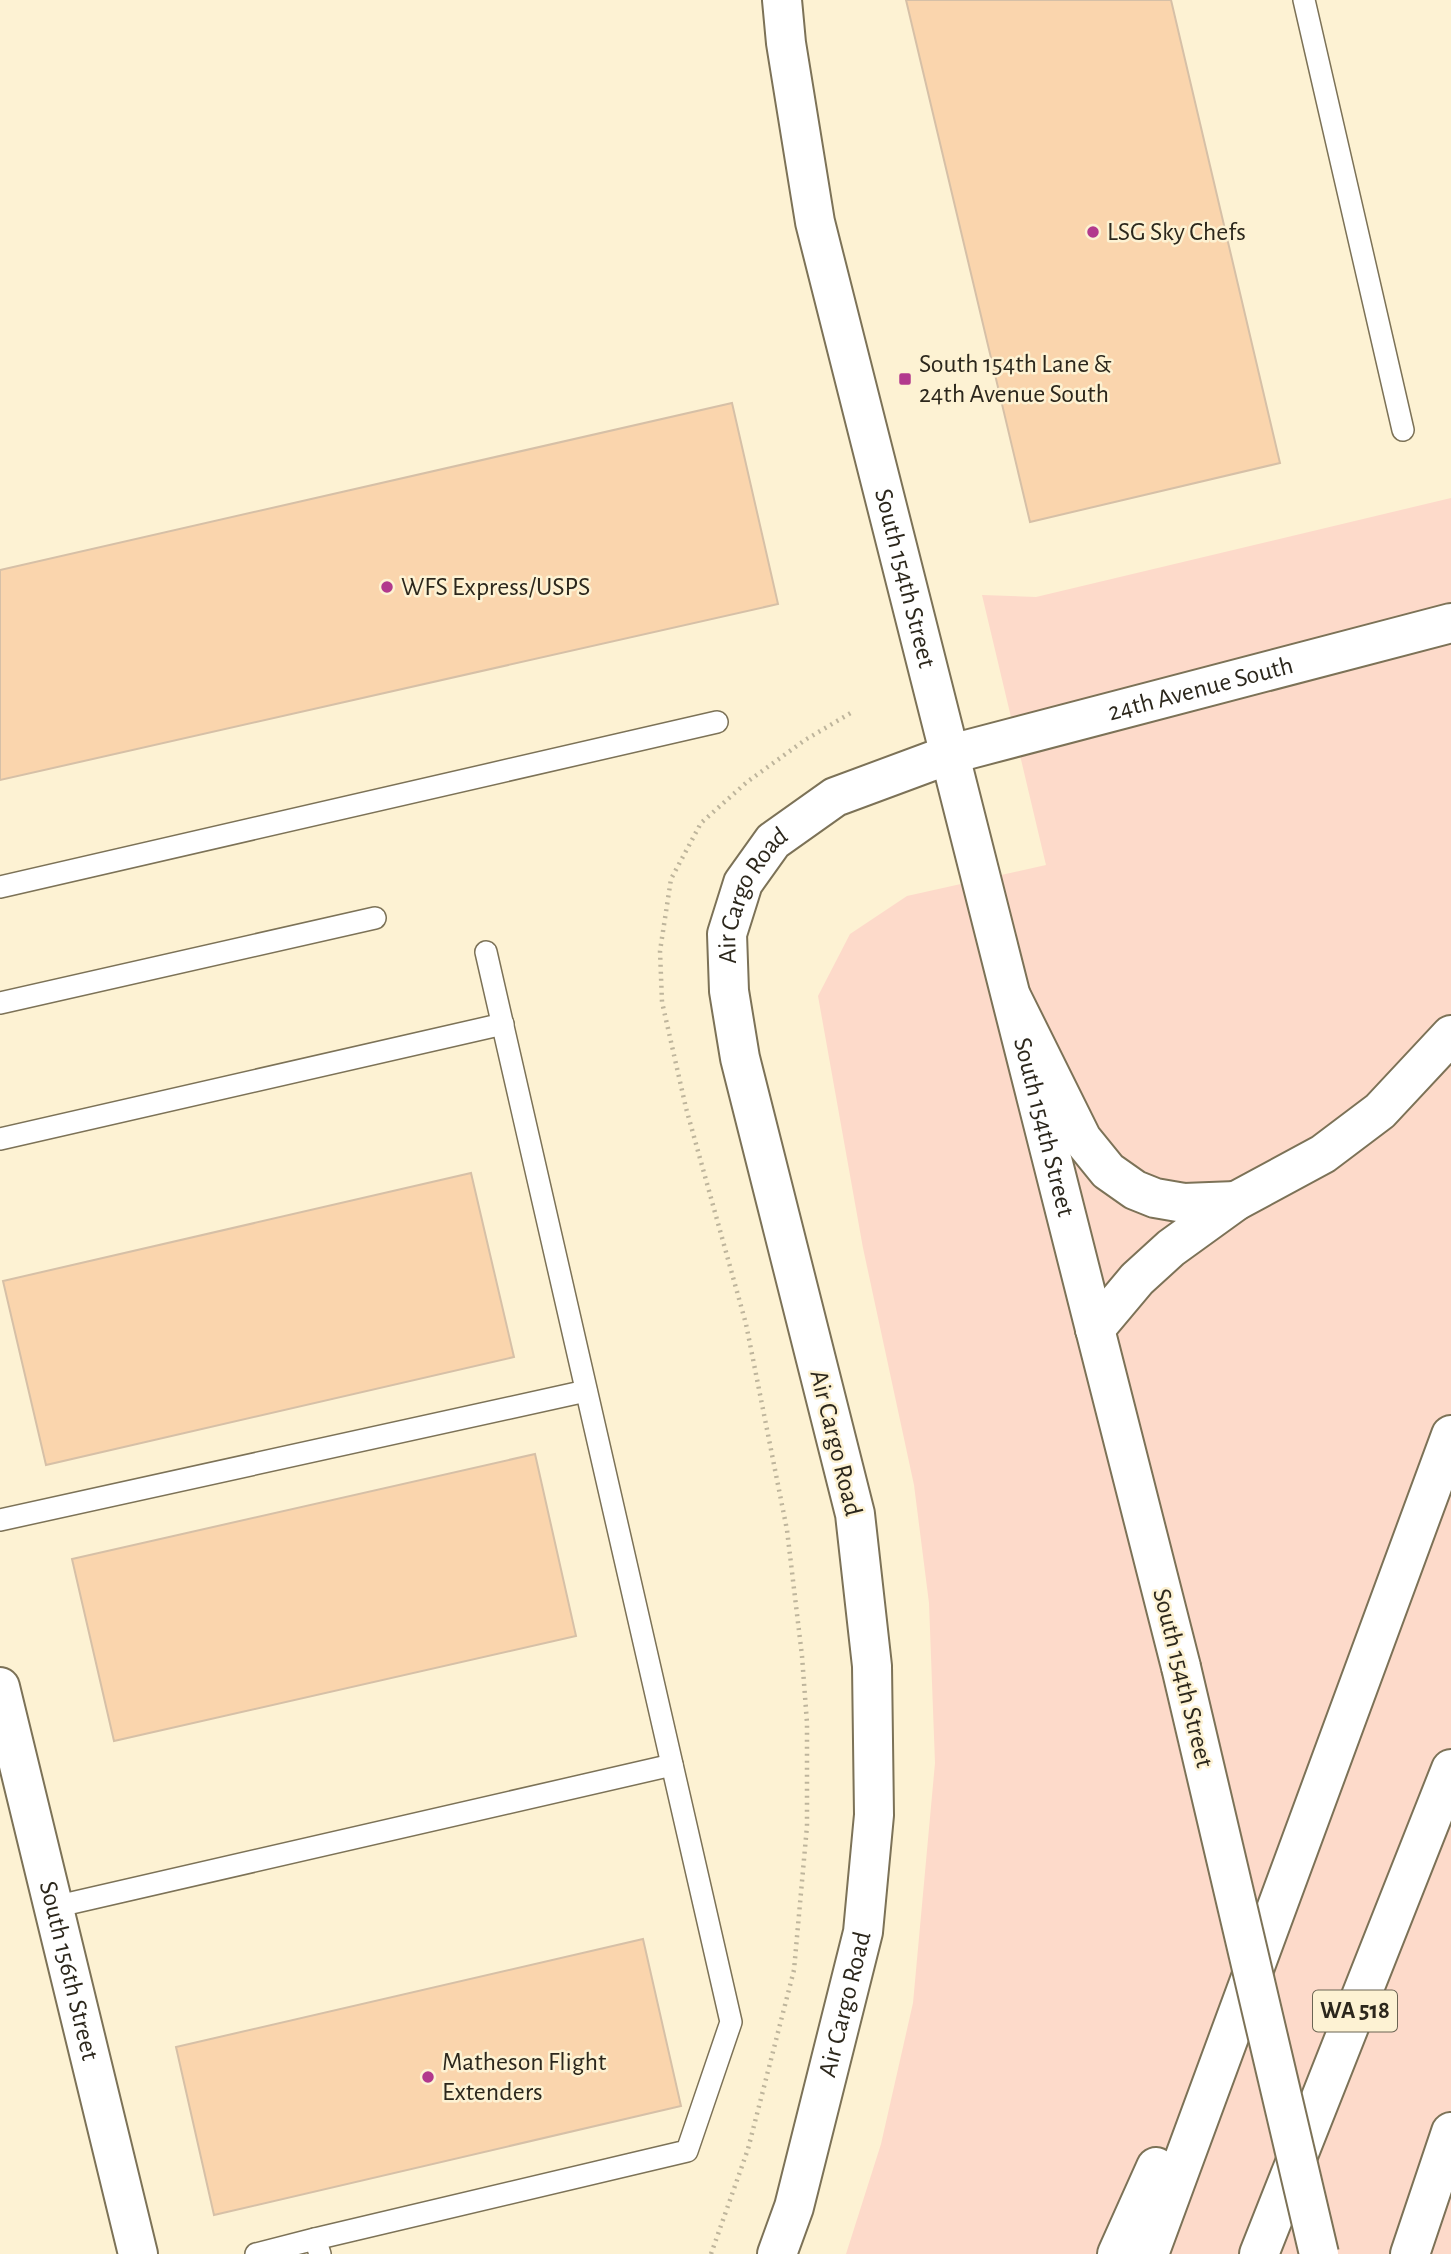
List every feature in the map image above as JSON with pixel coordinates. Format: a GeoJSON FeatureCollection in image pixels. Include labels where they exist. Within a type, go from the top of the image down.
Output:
{"type":"FeatureCollection","features":[{"type":"Feature","properties":{"kind":"main road","name":"South 154th Street"},"geometry":{"type":"LineString","coordinates":[[782,0],[786,43],[815,222],[1181,1667],[1320,2254]]}},
{"type":"Feature","properties":{"kind":"main road","name":"24th Avenue South"},"geometry":{"type":"LineString","coordinates":[[951,754],[1451,622]]}},
{"type":"Feature","properties":{"kind":"main road","name":"Air Cargo Road"},"geometry":{"type":"LineString","coordinates":[[777,2254],[794,2207],[863,1932],[874,1815],[872,1666],[855,1514],[740,1058],[729,991],[727,934],[743,883],[774,841],[835,797],[951,754]]}},
{"type":"Feature","properties":{"kind":"main road"},"geometry":{"type":"LineString","coordinates":[[1013,998],[1082,1139],[1108,1171],[1135,1189],[1156,1198],[1184,1203],[1236,1201]]}},
{"type":"Feature","properties":{"kind":"main road"},"geometry":{"type":"LineString","coordinates":[[1095,1329],[1137,1279],[1171,1248],[1236,1201],[1323,1154],[1380,1111],[1451,1035]]}},
{"type":"Feature","properties":{"kind":"main road"},"geometry":{"type":"LineString","coordinates":[[1149,2254],[1451,1435]]}},
{"type":"Feature","properties":{"kind":"main road","name":"South 156th Street"},"geometry":{"type":"LineString","coordinates":[[0,1687],[138,2254]]}},
{"type":"Feature","properties":{"kind":"main road","name":"WA 518"},"geometry":{"type":"LineString","coordinates":[[1259,2254],[1451,1769]]}},
{"type":"Feature","properties":{"kind":"main road"},"geometry":{"type":"LineString","coordinates":[[1117,2254],[1289,1871]]}},
{"type":"Feature","properties":{"kind":"main road"},"geometry":{"type":"LineString","coordinates":[[1410,2254],[1451,2132]]}},
{"type":"Feature","properties":{"kind":"lane"},"geometry":{"type":"LineString","coordinates":[[1304,0],[1403,430]]}},
{"type":"Feature","properties":{"kind":"lane"},"geometry":{"type":"LineString","coordinates":[[0,887],[716,722]]}},
{"type":"Feature","properties":{"kind":"lane"},"geometry":{"type":"LineString","coordinates":[[0,1003],[375,918]]}},
{"type":"Feature","properties":{"kind":"lane"},"geometry":{"type":"LineString","coordinates":[[256,2254],[317,2246],[687,2151],[731,2022],[486,952]]}},
{"type":"Feature","properties":{"kind":"lane"},"geometry":{"type":"LineString","coordinates":[[0,1139],[503,1024]]}},
{"type":"Feature","properties":{"kind":"lane"},"geometry":{"type":"LineString","coordinates":[[0,1520],[586,1391]]}},
{"type":"Feature","properties":{"kind":"lane"},"geometry":{"type":"LineString","coordinates":[[54,1907],[672,1765]]}},
{"type":"Feature","properties":{"kind":"path"},"geometry":{"type":"LineString","coordinates":[[711,2254],[748,2149],[794,1970],[807,1826],[807,1723],[787,1530],[746,1324],[686,1108],[662,1002],[660,951],[671,878],[701,823],[747,782],[805,740],[854,711]]}},
{"type":"Feature","properties":{"kind":"shaded area"},"geometry":{"type":"Polygon","coordinates":[[[1451,498],[1451,2254],[846,2254],[881,2144],[913,2003],[935,1763],[929,1603],[914,1485],[863,1248],[818,996],[850,934],[907,896],[1046,865],[982,595],[1036,597],[1451,498]]]}},
{"type":"Feature","properties":{"kind":"building","name":"LSG Sky Chefs"},"geometry":{"type":"Polygon","coordinates":[[[906,0],[1171,0],[1280,463],[1030,522],[906,0]]]}},
{"type":"Feature","properties":{"kind":"building","name":"WFS Express/USPS"},"geometry":{"type":"Polygon","coordinates":[[[732,403],[778,604],[0,780],[0,570],[732,403]]]}},
{"type":"Feature","properties":{"kind":"building"},"geometry":{"type":"Polygon","coordinates":[[[471,1173],[514,1357],[46,1465],[3,1281],[471,1173]]]}},
{"type":"Feature","properties":{"kind":"building"},"geometry":{"type":"Polygon","coordinates":[[[535,1454],[576,1636],[114,1741],[72,1559],[535,1454]]]}},
{"type":"Feature","properties":{"kind":"building","name":"Matheson Flight Extenders"},"geometry":{"type":"Polygon","coordinates":[[[643,1939],[681,2106],[214,2215],[176,2047],[643,1939]]]}},
{"type":"Feature","properties":{"kind":"place","name":"LSG Sky Chefs"},"geometry":{"type":"Point","coordinates":[1093,232]}},
{"type":"Feature","properties":{"kind":"place","name":"South 154th Lane & 24th Avenue South"},"geometry":{"type":"Point","coordinates":[905,379]}},
{"type":"Feature","properties":{"kind":"place","name":"WFS Express/USPS"},"geometry":{"type":"Point","coordinates":[387,587]}},
{"type":"Feature","properties":{"kind":"place","name":"Matheson Flight Extenders"},"geometry":{"type":"Point","coordinates":[428,2077]}}]}
